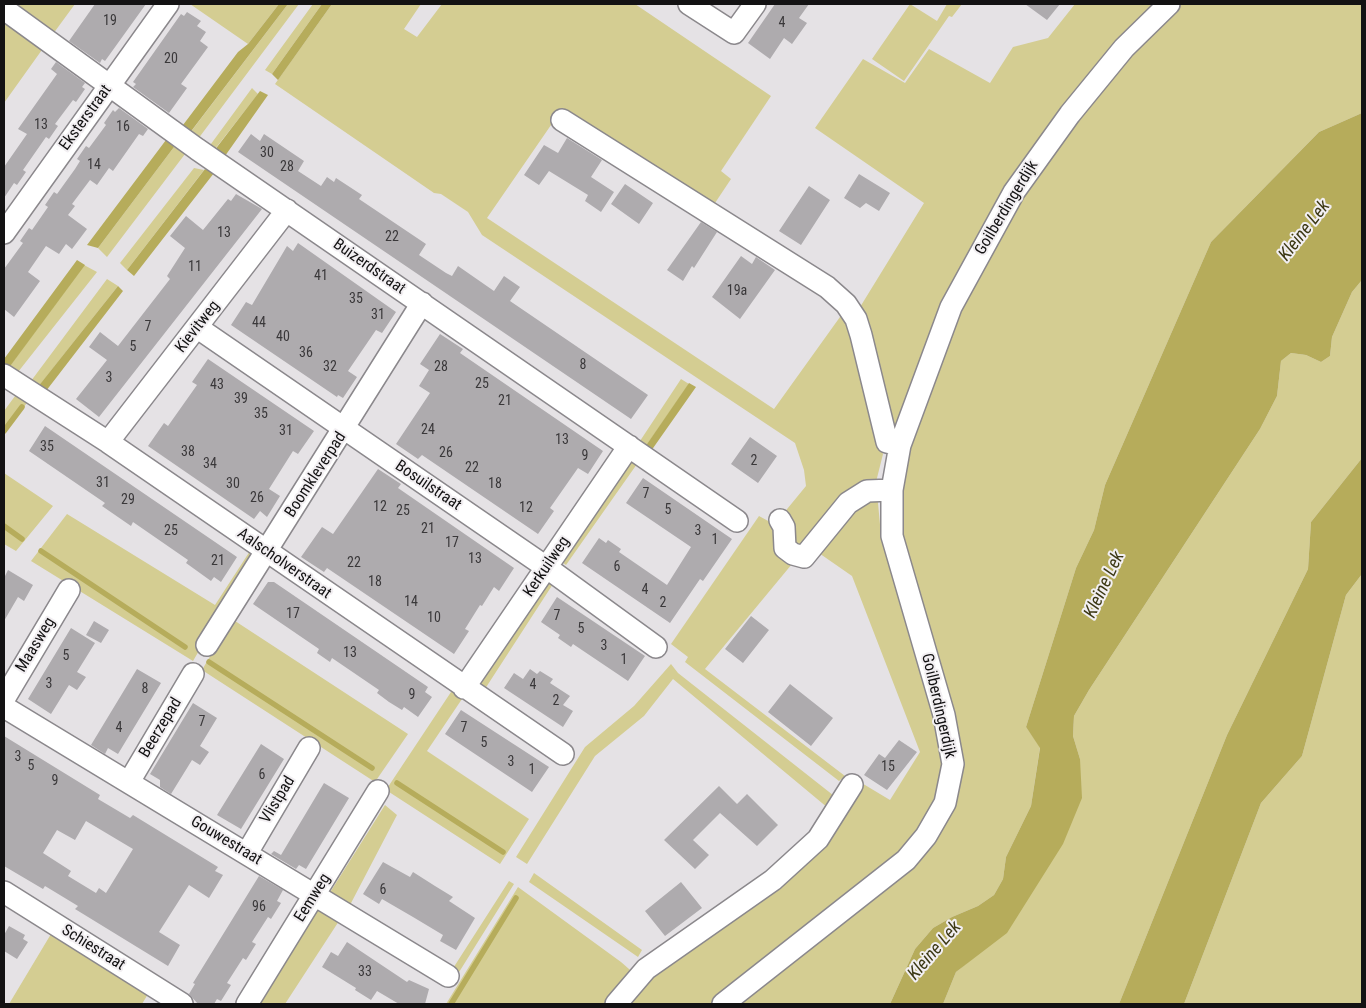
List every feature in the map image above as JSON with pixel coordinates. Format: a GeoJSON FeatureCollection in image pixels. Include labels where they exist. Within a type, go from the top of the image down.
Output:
{"type":"FeatureCollection","features":[{"type":"Feature","properties":{"kind":"street","name":"Eksterstraat"},"geometry":{"type":"LineString","coordinates":[[4,233],[168,4]]}},
{"type":"Feature","properties":{"kind":"street"},"geometry":{"type":"LineString","coordinates":[[689,4],[734,34],[755,4]]}},
{"type":"Feature","properties":{"kind":"street","name":"Goilberdingerdijk"},"geometry":{"type":"LineString","coordinates":[[723,1004],[906,860],[926,836],[945,803],[953,764],[944,716],[892,536],[892,490],[900,445],[951,307],[1014,192],[1058,130],[1118,56],[1169,4]]}},
{"type":"Feature","properties":{"kind":"street","name":"Buizerdstraat"},"geometry":{"type":"LineString","coordinates":[[4,9],[109,86],[737,521]]}},
{"type":"Feature","properties":{"kind":"street"},"geometry":{"type":"LineString","coordinates":[[562,120],[827,287],[846,304],[856,319],[861,335],[888,442],[900,445]]}},
{"type":"Feature","properties":{"kind":"street","name":"Kievitweg"},"geometry":{"type":"LineString","coordinates":[[108,442],[198,328],[287,210]]}},
{"type":"Feature","properties":{"kind":"street","name":"Boomkleverpad"},"geometry":{"type":"LineString","coordinates":[[207,645],[345,429],[422,303]]}},
{"type":"Feature","properties":{"kind":"street","name":"Bosuilstraat"},"geometry":{"type":"LineString","coordinates":[[198,328],[546,567],[656,646]]}},
{"type":"Feature","properties":{"kind":"street","name":"Aalscholverstraat"},"geometry":{"type":"LineString","coordinates":[[4,375],[108,442],[464,688],[563,754]]}},
{"type":"Feature","properties":{"kind":"street","name":"Kerkuilweg"},"geometry":{"type":"LineString","coordinates":[[464,688],[629,446]]}},
{"type":"Feature","properties":{"kind":"street"},"geometry":{"type":"LineString","coordinates":[[780,520],[784,527],[785,548],[793,554],[804,557],[848,503],[867,491],[892,490]]}},
{"type":"Feature","properties":{"kind":"street","name":"Maasweg"},"geometry":{"type":"LineString","coordinates":[[4,699],[69,590]]}},
{"type":"Feature","properties":{"kind":"street","name":"Beerzepad"},"geometry":{"type":"LineString","coordinates":[[128,782],[193,674]]}},
{"type":"Feature","properties":{"kind":"street","name":"Gouwestraat"},"geometry":{"type":"LineString","coordinates":[[4,707],[448,976]]}},
{"type":"Feature","properties":{"kind":"street","name":"Vlistpad"},"geometry":{"type":"LineString","coordinates":[[247,853],[309,748]]}},
{"type":"Feature","properties":{"kind":"street"},"geometry":{"type":"LineString","coordinates":[[616,1004],[646,969],[772,880],[818,839],[852,785]]}},
{"type":"Feature","properties":{"kind":"street","name":"Eemweg"},"geometry":{"type":"LineString","coordinates":[[247,1004],[378,791]]}},
{"type":"Feature","properties":{"kind":"street","name":"Schiestraat"},"geometry":{"type":"LineString","coordinates":[[4,892],[182,1004]]}},
{"type":"Feature","properties":{"kind":"shaded area"},"geometry":{"type":"Polygon","coordinates":[[[13,4],[75,4],[53,34],[13,4]]]}},
{"type":"Feature","properties":{"kind":"shaded area"},"geometry":{"type":"Polygon","coordinates":[[[190,4],[279,4],[248,44],[190,4]]]}},
{"type":"Feature","properties":{"kind":"shaded area"},"geometry":{"type":"Polygon","coordinates":[[[288,4],[299,4],[198,139],[190,133],[288,4]]]}},
{"type":"Feature","properties":{"kind":"shaded area"},"geometry":{"type":"Polygon","coordinates":[[[313,4],[322,4],[272,74],[265,70],[313,4]]]}},
{"type":"Feature","properties":{"kind":"shaded area"},"geometry":{"type":"Polygon","coordinates":[[[332,4],[421,4],[404,29],[417,37],[442,4],[635,4],[771,96],[721,171],[731,179],[713,206],[560,112],[487,218],[774,409],[845,310],[883,454],[876,482],[881,535],[937,717],[945,764],[939,800],[901,853],[713,1004],[624,1004],[648,976],[772,887],[860,782],[890,800],[920,752],[852,576],[816,551],[795,546],[783,514],[806,486],[804,470],[795,443],[482,235],[468,212],[441,194],[434,193],[275,84],[332,4]]]}},
{"type":"Feature","properties":{"kind":"shaded area"},"geometry":{"type":"Polygon","coordinates":[[[910,4],[937,21],[947,4],[962,4],[952,17],[949,16],[904,81],[872,59],[910,4]]]}},
{"type":"Feature","properties":{"kind":"shaded area"},"geometry":{"type":"Polygon","coordinates":[[[1075,4],[1157,4],[1065,110],[899,427],[891,422],[857,312],[924,203],[815,128],[863,59],[905,83],[929,49],[990,83],[1013,47],[1048,38],[1075,4]]]}},
{"type":"Feature","properties":{"kind":"shaded area"},"geometry":{"type":"Polygon","coordinates":[[[1178,4],[1362,4],[1362,113],[1319,132],[1211,242],[1105,485],[1094,530],[1076,568],[1026,727],[1040,747],[1031,806],[1006,857],[1003,879],[994,895],[978,906],[952,917],[933,928],[915,949],[890,1004],[732,1004],[951,805],[898,532],[903,453],[956,310],[1002,224],[1075,118],[1178,4]]]}},
{"type":"Feature","properties":{"kind":"shaded area"},"geometry":{"type":"Polygon","coordinates":[[[4,22],[44,47],[4,103],[4,22]]]}},
{"type":"Feature","properties":{"kind":"shaded area"},"geometry":{"type":"Polygon","coordinates":[[[252,88],[258,94],[215,149],[208,148],[252,88]]]}},
{"type":"Feature","properties":{"kind":"shaded area"},"geometry":{"type":"Polygon","coordinates":[[[174,147],[185,154],[107,257],[98,248],[174,147]]]}},
{"type":"Feature","properties":{"kind":"shaded area"},"geometry":{"type":"Polygon","coordinates":[[[194,168],[204,170],[127,270],[120,263],[194,168]]]}},
{"type":"Feature","properties":{"kind":"shaded area"},"geometry":{"type":"Polygon","coordinates":[[[84,265],[97,272],[18,372],[9,367],[84,265]]]}},
{"type":"Feature","properties":{"kind":"shaded area"},"geometry":{"type":"Polygon","coordinates":[[[107,279],[118,286],[38,387],[31,381],[107,279]]]}},
{"type":"Feature","properties":{"kind":"shaded area"},"geometry":{"type":"Polygon","coordinates":[[[1362,280],[1362,458],[1311,522],[1308,569],[1227,735],[1119,1004],[943,1004],[956,972],[978,954],[1080,759],[1073,736],[1074,716],[1089,690],[1260,429],[1277,396],[1281,361],[1291,353],[1306,355],[1321,362],[1330,356],[1332,337],[1352,292],[1362,280]]]}},
{"type":"Feature","properties":{"kind":"shaded area"},"geometry":{"type":"Polygon","coordinates":[[[681,379],[689,384],[646,446],[638,444],[681,379]]]}},
{"type":"Feature","properties":{"kind":"shaded area"},"geometry":{"type":"Polygon","coordinates":[[[18,392],[29,400],[4,434],[4,411],[18,392]]]}},
{"type":"Feature","properties":{"kind":"shaded area"},"geometry":{"type":"Polygon","coordinates":[[[630,460],[637,464],[566,565],[559,560],[630,460]]]}},
{"type":"Feature","properties":{"kind":"shaded area"},"geometry":{"type":"Polygon","coordinates":[[[4,473],[53,506],[16,551],[4,544],[4,473]]]}},
{"type":"Feature","properties":{"kind":"shaded area"},"geometry":{"type":"Polygon","coordinates":[[[67,514],[215,605],[250,551],[255,555],[193,661],[31,561],[67,514]]]}},
{"type":"Feature","properties":{"kind":"shaded area"},"geometry":{"type":"Polygon","coordinates":[[[759,516],[770,522],[776,540],[792,564],[705,669],[845,776],[839,781],[685,662],[688,657],[671,644],[759,516]]]}},
{"type":"Feature","properties":{"kind":"shaded area"},"geometry":{"type":"Polygon","coordinates":[[[1362,574],[1362,1004],[1184,1004],[1261,803],[1302,756],[1346,595],[1362,574]]]}},
{"type":"Feature","properties":{"kind":"shaded area"},"geometry":{"type":"Polygon","coordinates":[[[546,580],[553,584],[483,692],[475,686],[546,580]]]}},
{"type":"Feature","properties":{"kind":"shaded area"},"geometry":{"type":"Polygon","coordinates":[[[232,619],[408,734],[375,782],[202,670],[232,619]]]}},
{"type":"Feature","properties":{"kind":"shaded area"},"geometry":{"type":"Polygon","coordinates":[[[671,664],[678,673],[838,799],[828,808],[673,679],[644,716],[595,756],[527,864],[516,857],[585,747],[634,706],[671,664]]]}},
{"type":"Feature","properties":{"kind":"shaded area"},"geometry":{"type":"Polygon","coordinates":[[[453,689],[464,696],[427,751],[529,819],[500,864],[386,790],[453,689]]]}},
{"type":"Feature","properties":{"kind":"shaded area"},"geometry":{"type":"Polygon","coordinates":[[[385,805],[397,815],[350,905],[329,894],[385,805]]]}},
{"type":"Feature","properties":{"kind":"shaded area"},"geometry":{"type":"Polygon","coordinates":[[[534,873],[642,950],[638,957],[529,882],[534,873]]]}},
{"type":"Feature","properties":{"kind":"shaded area"},"geometry":{"type":"Polygon","coordinates":[[[509,881],[514,884],[456,977],[450,973],[509,881]]]}},
{"type":"Feature","properties":{"kind":"shaded area"},"geometry":{"type":"Polygon","coordinates":[[[518,887],[621,962],[637,976],[612,1004],[446,1004],[518,887]]]}},
{"type":"Feature","properties":{"kind":"shaded area"},"geometry":{"type":"Polygon","coordinates":[[[317,904],[339,921],[285,1004],[254,1004],[317,904]]]}},
{"type":"Feature","properties":{"kind":"shaded area"},"geometry":{"type":"Polygon","coordinates":[[[54,929],[151,989],[142,1004],[9,1004],[54,929]]]}},
{"type":"Feature","properties":{"kind":"water"},"geometry":{"type":"Polygon","coordinates":[[[279,4],[288,4],[189,134],[180,129],[238,52],[248,44],[279,4]]]}},
{"type":"Feature","properties":{"kind":"water"},"geometry":{"type":"Polygon","coordinates":[[[322,4],[332,4],[278,80],[272,74],[322,4]]]}},
{"type":"Feature","properties":{"kind":"water"},"geometry":{"type":"Polygon","coordinates":[[[260,91],[268,95],[225,156],[214,151],[260,91]]]}},
{"type":"Feature","properties":{"kind":"water","name":"Kleine Lek"},"geometry":{"type":"Polygon","coordinates":[[[1362,113],[1362,280],[1352,292],[1332,337],[1330,356],[1321,362],[1306,355],[1291,353],[1281,361],[1277,396],[1260,429],[1089,690],[1074,716],[1073,736],[1080,759],[1082,798],[1063,844],[1007,933],[956,972],[943,1004],[890,1004],[915,949],[933,928],[952,917],[978,906],[994,895],[1003,879],[1006,857],[1031,806],[1040,748],[1026,727],[1076,568],[1094,530],[1105,485],[1211,242],[1319,132],[1362,113]]]}},
{"type":"Feature","properties":{"kind":"water"},"geometry":{"type":"Polygon","coordinates":[[[166,140],[174,147],[98,248],[87,245],[166,140]]]}},
{"type":"Feature","properties":{"kind":"water"},"geometry":{"type":"Polygon","coordinates":[[[205,169],[214,173],[134,276],[127,270],[205,169]]]}},
{"type":"Feature","properties":{"kind":"water"},"geometry":{"type":"Polygon","coordinates":[[[77,260],[85,265],[8,369],[4,366],[4,359],[77,260]]]}},
{"type":"Feature","properties":{"kind":"water"},"geometry":{"type":"Polygon","coordinates":[[[118,286],[123,291],[46,391],[37,388],[118,286]]]}},
{"type":"Feature","properties":{"kind":"water"},"geometry":{"type":"Polygon","coordinates":[[[689,383],[696,387],[651,451],[645,447],[689,383]]]}},
{"type":"Feature","properties":{"kind":"water"},"geometry":{"type":"Polygon","coordinates":[[[1362,458],[1362,574],[1346,595],[1302,756],[1261,803],[1184,1004],[1119,1004],[1227,735],[1308,569],[1311,522],[1362,458]]]}},
{"type":"Feature","properties":{"kind":"building"},"geometry":{"type":"Polygon","coordinates":[[[95,4],[146,4],[105,61],[102,59],[100,63],[69,41],[95,4]]]}},
{"type":"Feature","properties":{"kind":"building"},"geometry":{"type":"Polygon","coordinates":[[[775,4],[809,4],[799,18],[807,23],[792,44],[784,38],[770,59],[748,43],[775,4]]]}},
{"type":"Feature","properties":{"kind":"building"},"geometry":{"type":"Polygon","coordinates":[[[1025,4],[1060,4],[1047,20],[1025,4]]]}},
{"type":"Feature","properties":{"kind":"building"},"geometry":{"type":"Polygon","coordinates":[[[187,12],[201,21],[197,26],[206,32],[200,41],[208,47],[181,84],[187,88],[169,113],[133,87],[136,84],[133,82],[181,14],[184,16],[187,12]]]}},
{"type":"Feature","properties":{"kind":"building"},"geometry":{"type":"Polygon","coordinates":[[[56,62],[85,83],[82,87],[85,89],[76,102],[73,100],[55,124],[58,126],[49,139],[46,137],[23,170],[26,172],[17,185],[14,183],[4,198],[4,167],[27,134],[18,129],[57,74],[51,69],[56,62]]]}},
{"type":"Feature","properties":{"kind":"building"},"geometry":{"type":"Polygon","coordinates":[[[119,108],[148,129],[143,136],[139,134],[113,171],[109,168],[97,185],[90,180],[72,204],[75,206],[68,215],[87,229],[72,249],[66,244],[59,254],[46,246],[28,272],[40,281],[14,317],[4,309],[4,269],[23,243],[20,241],[29,228],[32,230],[48,207],[45,205],[54,192],[57,194],[75,169],[80,161],[77,159],[86,146],[89,148],[106,125],[104,123],[113,110],[115,112],[119,108]]]}},
{"type":"Feature","properties":{"kind":"building"},"geometry":{"type":"Polygon","coordinates":[[[251,134],[260,141],[264,134],[304,161],[298,171],[321,186],[327,177],[334,182],[336,178],[362,195],[359,199],[426,244],[419,255],[446,273],[452,276],[458,266],[494,291],[504,276],[520,287],[510,301],[648,395],[631,419],[238,152],[251,134]]]}},
{"type":"Feature","properties":{"kind":"building"},"geometry":{"type":"Polygon","coordinates":[[[567,138],[602,160],[591,177],[614,192],[601,212],[585,201],[588,195],[549,171],[539,185],[524,175],[544,145],[558,153],[567,138]]]}},
{"type":"Feature","properties":{"kind":"building"},"geometry":{"type":"Polygon","coordinates":[[[859,174],[890,193],[879,211],[866,203],[860,208],[844,198],[859,174]]]}},
{"type":"Feature","properties":{"kind":"building"},"geometry":{"type":"Polygon","coordinates":[[[625,184],[653,203],[639,224],[611,204],[625,184]]]}},
{"type":"Feature","properties":{"kind":"building"},"geometry":{"type":"Polygon","coordinates":[[[809,186],[830,200],[801,245],[779,231],[809,186]]]}},
{"type":"Feature","properties":{"kind":"building"},"geometry":{"type":"Polygon","coordinates":[[[236,194],[262,209],[99,417],[76,399],[107,360],[89,347],[100,332],[118,346],[170,279],[167,276],[185,248],[170,236],[186,216],[203,230],[228,199],[231,201],[236,194]]]}},
{"type":"Feature","properties":{"kind":"building"},"geometry":{"type":"Polygon","coordinates":[[[701,222],[717,232],[694,268],[692,266],[683,281],[667,270],[701,222]]]}},
{"type":"Feature","properties":{"kind":"building"},"geometry":{"type":"Polygon","coordinates":[[[298,243],[396,312],[382,333],[376,330],[348,371],[357,377],[343,398],[338,395],[337,397],[231,325],[246,302],[252,305],[287,246],[293,251],[298,243]]]}},
{"type":"Feature","properties":{"kind":"building"},"geometry":{"type":"Polygon","coordinates":[[[741,256],[752,264],[756,257],[775,270],[740,319],[712,297],[741,256]]]}},
{"type":"Feature","properties":{"kind":"building"},"geometry":{"type":"Polygon","coordinates":[[[440,334],[463,349],[460,353],[603,451],[588,474],[578,468],[550,508],[554,511],[538,534],[422,455],[418,459],[396,444],[430,393],[419,386],[429,370],[420,364],[440,334]]]}},
{"type":"Feature","properties":{"kind":"building"},"geometry":{"type":"Polygon","coordinates":[[[208,359],[314,431],[298,454],[293,451],[269,489],[280,496],[267,517],[260,511],[254,519],[148,446],[164,423],[168,426],[197,385],[192,382],[208,359]]]}},
{"type":"Feature","properties":{"kind":"building"},"geometry":{"type":"Polygon","coordinates":[[[45,426],[237,557],[221,582],[214,577],[211,581],[186,563],[188,560],[133,522],[131,526],[102,506],[105,503],[29,451],[45,426]]]}},
{"type":"Feature","properties":{"kind":"building"},"geometry":{"type":"Polygon","coordinates":[[[750,437],[777,456],[758,483],[731,464],[750,437]]]}},
{"type":"Feature","properties":{"kind":"building"},"geometry":{"type":"Polygon","coordinates":[[[378,469],[401,484],[398,488],[514,568],[499,591],[494,587],[482,606],[480,605],[465,629],[469,631],[454,654],[327,568],[324,572],[301,557],[322,527],[333,534],[378,469]]]}},
{"type":"Feature","properties":{"kind":"building"},"geometry":{"type":"Polygon","coordinates":[[[643,478],[732,539],[703,581],[700,579],[670,623],[582,563],[599,538],[606,543],[608,540],[621,549],[619,552],[667,585],[691,547],[626,503],[643,478]]]}},
{"type":"Feature","properties":{"kind":"building"},"geometry":{"type":"Polygon","coordinates":[[[8,570],[33,585],[24,601],[18,597],[4,621],[4,578],[8,570]]]}},
{"type":"Feature","properties":{"kind":"building"},"geometry":{"type":"Polygon","coordinates":[[[268,582],[274,582],[428,687],[425,692],[432,697],[418,717],[404,707],[402,710],[389,702],[377,693],[379,690],[332,658],[330,662],[317,653],[319,649],[253,604],[268,582]]]}},
{"type":"Feature","properties":{"kind":"building"},"geometry":{"type":"Polygon","coordinates":[[[557,597],[645,656],[628,681],[573,644],[571,647],[558,638],[560,635],[541,622],[557,597]]]}},
{"type":"Feature","properties":{"kind":"building"},"geometry":{"type":"Polygon","coordinates":[[[751,616],[769,630],[743,663],[725,649],[751,616]]]}},
{"type":"Feature","properties":{"kind":"building"},"geometry":{"type":"Polygon","coordinates":[[[94,621],[109,630],[101,643],[86,635],[94,621]]]}},
{"type":"Feature","properties":{"kind":"building"},"geometry":{"type":"Polygon","coordinates":[[[71,628],[95,643],[77,672],[86,677],[77,690],[69,685],[51,714],[28,699],[71,628]]]}},
{"type":"Feature","properties":{"kind":"building"},"geometry":{"type":"Polygon","coordinates":[[[137,669],[161,683],[118,754],[108,748],[105,754],[91,745],[137,669]]]}},
{"type":"Feature","properties":{"kind":"building"},"geometry":{"type":"Polygon","coordinates":[[[530,669],[537,674],[540,671],[553,679],[550,683],[570,696],[563,705],[573,711],[563,727],[504,688],[514,673],[523,679],[530,669]]]}},
{"type":"Feature","properties":{"kind":"building"},"geometry":{"type":"Polygon","coordinates":[[[790,684],[833,718],[811,746],[768,712],[790,684]]]}},
{"type":"Feature","properties":{"kind":"building"},"geometry":{"type":"Polygon","coordinates":[[[193,703],[217,718],[200,746],[209,752],[200,765],[192,760],[171,794],[160,787],[160,780],[150,774],[193,703]]]}},
{"type":"Feature","properties":{"kind":"building"},"geometry":{"type":"Polygon","coordinates":[[[461,710],[549,767],[532,792],[445,734],[461,710]]]}},
{"type":"Feature","properties":{"kind":"building"},"geometry":{"type":"Polygon","coordinates":[[[4,736],[100,795],[98,799],[130,818],[133,815],[218,867],[215,871],[223,875],[209,898],[189,885],[159,932],[180,945],[168,966],[75,909],[78,906],[45,886],[43,889],[4,866],[4,736]],[[86,821],[75,840],[57,830],[43,853],[71,871],[68,876],[96,893],[99,888],[106,893],[133,849],[86,821]]]}},
{"type":"Feature","properties":{"kind":"building"},"geometry":{"type":"Polygon","coordinates":[[[899,740],[917,752],[887,790],[864,775],[879,754],[885,758],[899,740]]]}},
{"type":"Feature","properties":{"kind":"building"},"geometry":{"type":"Polygon","coordinates":[[[261,744],[284,759],[241,829],[217,815],[261,744]]]}},
{"type":"Feature","properties":{"kind":"building"},"geometry":{"type":"Polygon","coordinates":[[[324,783],[349,798],[306,869],[299,865],[296,869],[271,854],[274,851],[281,855],[324,783]]]}},
{"type":"Feature","properties":{"kind":"building"},"geometry":{"type":"Polygon","coordinates":[[[719,786],[737,804],[747,794],[778,825],[757,846],[720,813],[693,840],[709,855],[695,869],[664,840],[719,786]]]}},
{"type":"Feature","properties":{"kind":"building"},"geometry":{"type":"Polygon","coordinates":[[[383,862],[410,877],[413,872],[453,897],[449,901],[475,918],[456,950],[440,941],[443,935],[382,899],[379,904],[363,894],[383,862]]]}},
{"type":"Feature","properties":{"kind":"building"},"geometry":{"type":"Polygon","coordinates":[[[259,876],[283,890],[277,901],[281,903],[271,919],[268,917],[252,942],[256,944],[246,960],[243,958],[227,983],[231,985],[221,1001],[217,999],[214,1004],[198,1004],[189,994],[195,984],[193,983],[259,876]]]}},
{"type":"Feature","properties":{"kind":"building"},"geometry":{"type":"Polygon","coordinates":[[[681,882],[702,908],[665,936],[645,911],[681,882]]]}},
{"type":"Feature","properties":{"kind":"building"},"geometry":{"type":"Polygon","coordinates":[[[9,926],[25,935],[23,939],[28,942],[17,959],[4,951],[4,935],[9,926]]]}},
{"type":"Feature","properties":{"kind":"building"},"geometry":{"type":"Polygon","coordinates":[[[347,942],[407,982],[409,980],[429,989],[425,1004],[399,1004],[377,991],[371,1000],[355,990],[356,988],[322,967],[331,952],[338,956],[347,942]]]}},
{"type":"Feature","properties":{"kind":"waterway"},"geometry":{"type":"LineString","coordinates":[[4,431],[22,407]]}},
{"type":"Feature","properties":{"kind":"waterway"},"geometry":{"type":"LineString","coordinates":[[4,526],[22,539]]}},
{"type":"Feature","properties":{"kind":"waterway"},"geometry":{"type":"LineString","coordinates":[[41,551],[185,647]]}},
{"type":"Feature","properties":{"kind":"waterway"},"geometry":{"type":"LineString","coordinates":[[209,662],[372,768]]}},
{"type":"Feature","properties":{"kind":"waterway"},"geometry":{"type":"LineString","coordinates":[[397,783],[503,852]]}},
{"type":"Feature","properties":{"kind":"waterway"},"geometry":{"type":"LineString","coordinates":[[451,1004],[516,898]]}}]}
